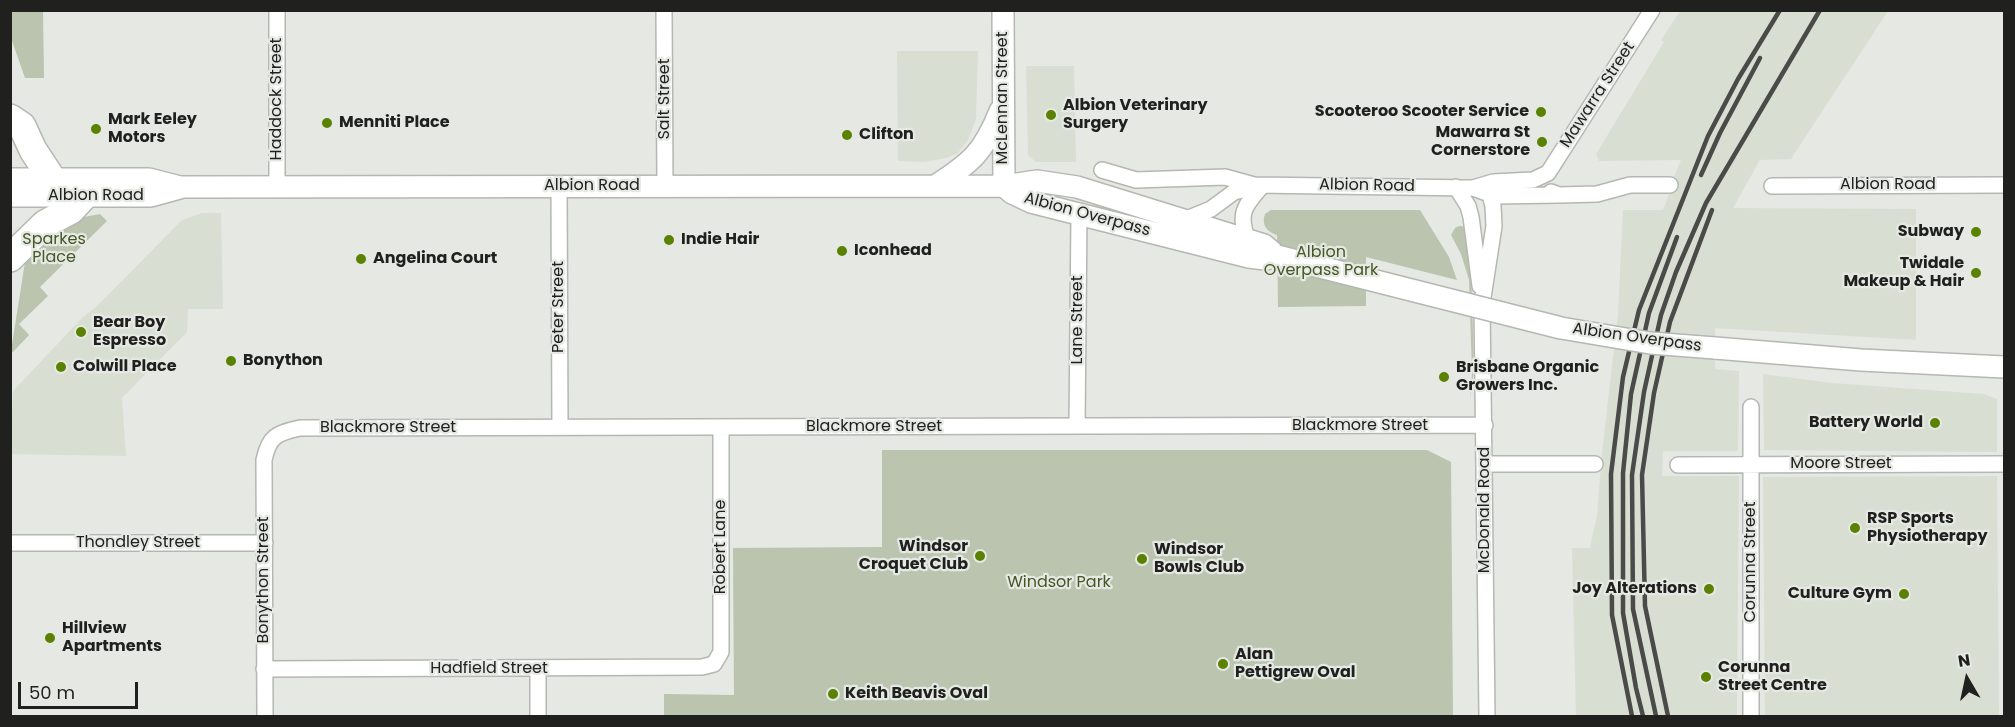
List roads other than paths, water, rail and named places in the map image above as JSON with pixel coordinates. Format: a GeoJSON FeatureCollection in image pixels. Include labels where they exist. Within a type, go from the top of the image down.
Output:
{"type":"FeatureCollection","features":[{"type":"Feature","properties":{"kind":"highway"},"geometry":{"type":"LineString","coordinates":[[10,118],[22,126],[33,150],[52,179]]}},
{"type":"Feature","properties":{"kind":"highway"},"geometry":{"type":"LineString","coordinates":[[10,258],[45,224],[71,210],[84,196]]}},
{"type":"Feature","properties":{"kind":"main road","name":"McLennan Street"},"geometry":{"type":"LineString","coordinates":[[1003,10],[1004,186]]}},
{"type":"Feature","properties":{"kind":"main road"},"geometry":{"type":"LineString","coordinates":[[935,186],[976,156],[992,131],[1002,107]]}},
{"type":"Feature","properties":{"kind":"main road","name":"Albion Road"},"geometry":{"type":"LineString","coordinates":[[10,178],[148,180],[180,188],[1004,186]]}},
{"type":"Feature","properties":{"kind":"main road","name":"Albion Overpass"},"geometry":{"type":"LineString","coordinates":[[1004,186],[1037,181],[1092,190],[1267,246],[1278,256]]}},
{"type":"Feature","properties":{"kind":"main road","name":"Albion Overpass"},"geometry":{"type":"LineString","coordinates":[[1004,186],[1030,202],[1249,257],[1265,259],[1278,256],[1561,328],[1650,343],[1861,360],[2004,367]]}},
{"type":"Feature","properties":{"kind":"main road","name":"Albion Road"},"geometry":{"type":"LineString","coordinates":[[10,195],[151,196],[180,188]]}},
{"type":"Feature","properties":{"kind":"street","name":"Haddock Street"},"geometry":{"type":"LineString","coordinates":[[277,10],[277,187]]}},
{"type":"Feature","properties":{"kind":"street","name":"Salt Street"},"geometry":{"type":"LineString","coordinates":[[664,10],[665,187]]}},
{"type":"Feature","properties":{"kind":"street","name":"Mawarra Street"},"geometry":{"type":"LineString","coordinates":[[1541,177],[1552,168],[1652,10]]}},
{"type":"Feature","properties":{"kind":"street","name":"Albion Road"},"geometry":{"type":"LineString","coordinates":[[1102,170],[1136,180],[1225,177],[1246,184],[1262,186],[1456,187],[1473,188],[1490,195],[1597,194],[1633,185],[1670,185]]}},
{"type":"Feature","properties":{"kind":"street","name":"Albion Road"},"geometry":{"type":"LineString","coordinates":[[1473,188],[1493,182],[1522,181],[1541,177]]}},
{"type":"Feature","properties":{"kind":"street"},"geometry":{"type":"LineString","coordinates":[[1541,177],[1548,190],[1559,195]]}},
{"type":"Feature","properties":{"kind":"street","name":"Albion Road"},"geometry":{"type":"LineString","coordinates":[[1772,186],[2004,185]]}},
{"type":"Feature","properties":{"kind":"street","name":"Peter Street"},"geometry":{"type":"LineString","coordinates":[[559,186],[560,427]]}},
{"type":"Feature","properties":{"kind":"street","name":"Albion Road"},"geometry":{"type":"LineString","coordinates":[[1184,220],[1211,209],[1234,192],[1262,186]]}},
{"type":"Feature","properties":{"kind":"street"},"geometry":{"type":"LineString","coordinates":[[1248,240],[1243,225],[1243,211],[1262,186]]}},
{"type":"Feature","properties":{"kind":"street","name":"McDonald Road"},"geometry":{"type":"LineString","coordinates":[[1456,187],[1468,206],[1472,220],[1482,304],[1487,717]]}},
{"type":"Feature","properties":{"kind":"street","name":"McDonald Road"},"geometry":{"type":"LineString","coordinates":[[1482,304],[1494,226],[1490,195]]}},
{"type":"Feature","properties":{"kind":"street","name":"Lane Street"},"geometry":{"type":"LineString","coordinates":[[1077,426],[1079,214]]}},
{"type":"Feature","properties":{"kind":"street","name":"Corunna Street"},"geometry":{"type":"LineString","coordinates":[[1751,407],[1751,717]]}},
{"type":"Feature","properties":{"kind":"street","name":"Blackmore Street"},"geometry":{"type":"LineString","coordinates":[[268,443],[280,432],[300,428],[1485,425]]}},
{"type":"Feature","properties":{"kind":"street","name":"Robert Lane"},"geometry":{"type":"LineString","coordinates":[[714,664],[721,652],[721,427]]}},
{"type":"Feature","properties":{"kind":"street","name":"Bonython Street"},"geometry":{"type":"LineString","coordinates":[[265,717],[264,460],[268,443]]}},
{"type":"Feature","properties":{"kind":"street"},"geometry":{"type":"LineString","coordinates":[[1485,464],[1595,464]]}},
{"type":"Feature","properties":{"kind":"street","name":"Moore Street"},"geometry":{"type":"LineString","coordinates":[[1678,465],[2004,464]]}},
{"type":"Feature","properties":{"kind":"street","name":"Thondley Street"},"geometry":{"type":"LineString","coordinates":[[10,543],[265,543]]}},
{"type":"Feature","properties":{"kind":"street","name":"Hadfield Street"},"geometry":{"type":"LineString","coordinates":[[264,669],[538,669],[702,667],[714,664]]}},
{"type":"Feature","properties":{"kind":"street"},"geometry":{"type":"LineString","coordinates":[[538,669],[538,717]]}},
{"type":"Feature","properties":{"kind":"railway"},"geometry":{"type":"LineString","coordinates":[[1632,716],[1612,615],[1611,474],[1623,377],[1639,310],[1708,136],[1738,79],[1780,10]]}},
{"type":"Feature","properties":{"kind":"railway"},"geometry":{"type":"LineString","coordinates":[[1656,716],[1633,609],[1632,475],[1644,392],[1661,315],[1676,272],[1706,203],[1820,10]]}},
{"type":"Feature","properties":{"kind":"railway"},"geometry":{"type":"LineString","coordinates":[[1701,175],[1720,133],[1760,58]]}},
{"type":"Feature","properties":{"kind":"railway"},"geometry":{"type":"LineString","coordinates":[[1668,716],[1645,606],[1642,475],[1654,393],[1670,322],[1712,210]]}},
{"type":"Feature","properties":{"kind":"railway"},"geometry":{"type":"LineString","coordinates":[[1643,716],[1623,613],[1623,473],[1631,394],[1649,313],[1677,237]]}},
{"type":"Feature","properties":{"kind":"place","name":"Scooteroo Scooter Service"},"geometry":{"type":"Point","coordinates":[1541,112]}},
{"type":"Feature","properties":{"kind":"place","name":"Albion Veterinary Surgery"},"geometry":{"type":"Point","coordinates":[1051,115]}},
{"type":"Feature","properties":{"kind":"place","name":"Menniti Place"},"geometry":{"type":"Point","coordinates":[327,123]}},
{"type":"Feature","properties":{"kind":"place","name":"Mark Eeley Motors"},"geometry":{"type":"Point","coordinates":[96,129]}},
{"type":"Feature","properties":{"kind":"place","name":"Clifton"},"geometry":{"type":"Point","coordinates":[847,135]}},
{"type":"Feature","properties":{"kind":"place","name":"Mawarra St Cornerstore"},"geometry":{"type":"Point","coordinates":[1542,142]}},
{"type":"Feature","properties":{"kind":"place","name":"Subway"},"geometry":{"type":"Point","coordinates":[1976,232]}},
{"type":"Feature","properties":{"kind":"place","name":"Indie Hair"},"geometry":{"type":"Point","coordinates":[669,240]}},
{"type":"Feature","properties":{"kind":"place","name":"Iconhead"},"geometry":{"type":"Point","coordinates":[842,251]}},
{"type":"Feature","properties":{"kind":"place","name":"Angelina Court"},"geometry":{"type":"Point","coordinates":[361,259]}},
{"type":"Feature","properties":{"kind":"place","name":"Twidale Makeup & Hair"},"geometry":{"type":"Point","coordinates":[1976,273]}},
{"type":"Feature","properties":{"kind":"place","name":"Bear Boy Espresso"},"geometry":{"type":"Point","coordinates":[81,332]}},
{"type":"Feature","properties":{"kind":"place","name":"Bonython"},"geometry":{"type":"Point","coordinates":[231,361]}},
{"type":"Feature","properties":{"kind":"place","name":"Colwill Place"},"geometry":{"type":"Point","coordinates":[61,367]}},
{"type":"Feature","properties":{"kind":"place","name":"Brisbane Organic Growers Inc."},"geometry":{"type":"Point","coordinates":[1444,377]}},
{"type":"Feature","properties":{"kind":"place","name":"Battery World"},"geometry":{"type":"Point","coordinates":[1935,423]}},
{"type":"Feature","properties":{"kind":"place","name":"RSP Sports Physiotherapy"},"geometry":{"type":"Point","coordinates":[1855,528]}},
{"type":"Feature","properties":{"kind":"place","name":"Windsor Croquet Club"},"geometry":{"type":"Point","coordinates":[980,556]}},
{"type":"Feature","properties":{"kind":"place","name":"Windsor Bowls Club"},"geometry":{"type":"Point","coordinates":[1142,559]}},
{"type":"Feature","properties":{"kind":"place","name":"Joy Alterations"},"geometry":{"type":"Point","coordinates":[1709,589]}},
{"type":"Feature","properties":{"kind":"place","name":"Culture Gym"},"geometry":{"type":"Point","coordinates":[1904,594]}},
{"type":"Feature","properties":{"kind":"place","name":"Hillview Apartments"},"geometry":{"type":"Point","coordinates":[50,638]}},
{"type":"Feature","properties":{"kind":"place","name":"Alan Pettigrew Oval"},"geometry":{"type":"Point","coordinates":[1223,664]}},
{"type":"Feature","properties":{"kind":"place","name":"Corunna Street Centre"},"geometry":{"type":"Point","coordinates":[1706,677]}},
{"type":"Feature","properties":{"kind":"place","name":"Keith Beavis Oval"},"geometry":{"type":"Point","coordinates":[833,694]}},
{"type":"Feature","properties":{"kind":"park label","name":"Sparkes Place"},"geometry":{"type":"Point","coordinates":[54,249]}},
{"type":"Feature","properties":{"kind":"park label","name":"Albion Overpass Park"},"geometry":{"type":"Point","coordinates":[1321,262]}},
{"type":"Feature","properties":{"kind":"park label","name":"Windsor Park"},"geometry":{"type":"Point","coordinates":[1059,583]}}]}
